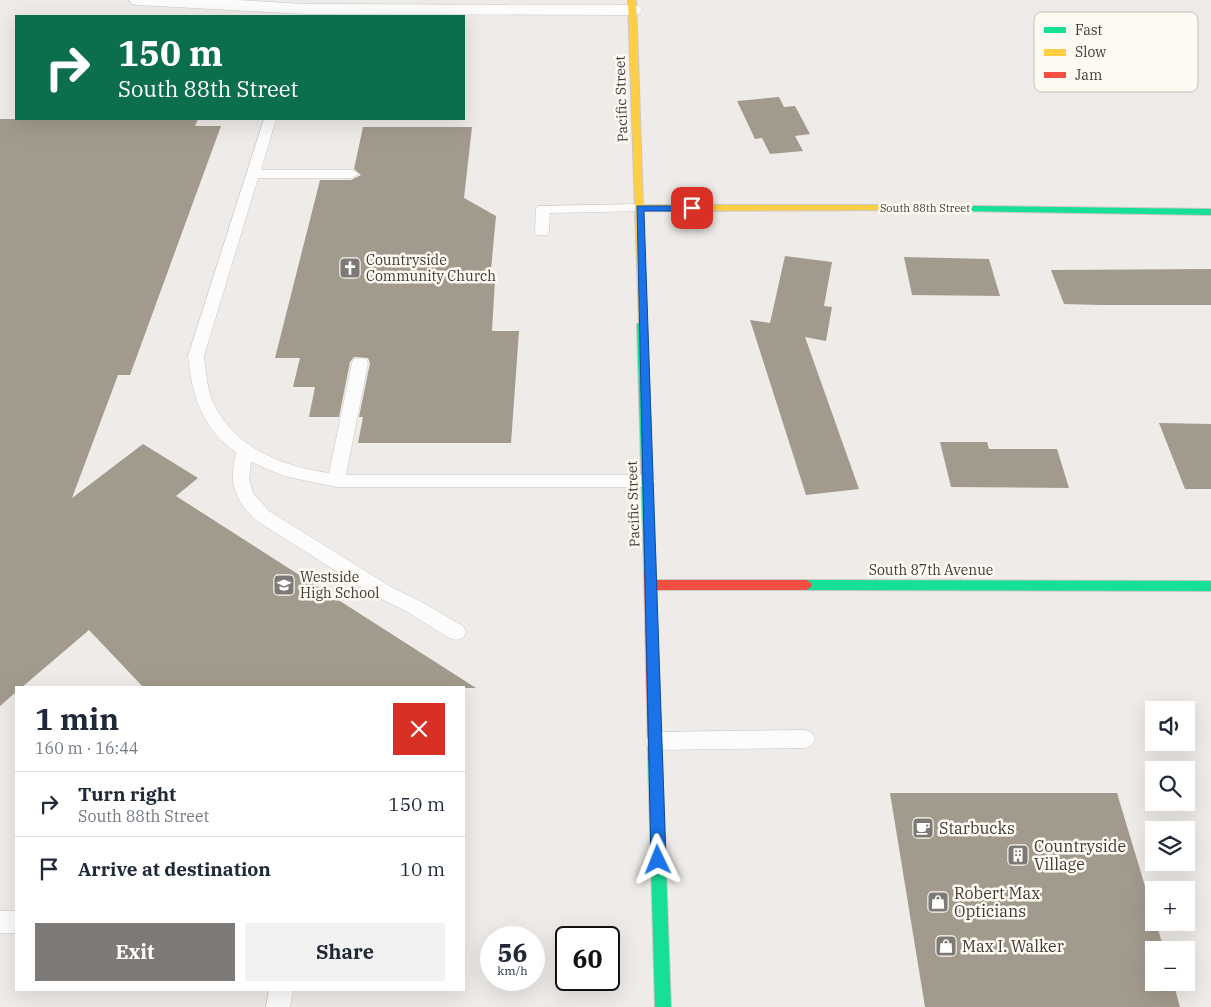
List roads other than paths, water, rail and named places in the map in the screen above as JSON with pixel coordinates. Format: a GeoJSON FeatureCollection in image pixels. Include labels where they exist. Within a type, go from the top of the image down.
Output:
{"type":"FeatureCollection","features":[{"type":"Feature","properties":{"kind":"main road","name":"Pacific Street"},"geometry":{"type":"LineString","coordinates":[[632,5],[640,208],[663,1007]]}},
{"type":"Feature","properties":{"kind":"main road","name":"South 88th Street"},"geometry":{"type":"LineString","coordinates":[[640,208],[989,208],[1211,212]]}},
{"type":"Feature","properties":{"kind":"main road","name":"South 87th Avenue"},"geometry":{"type":"LineString","coordinates":[[650,585],[1211,586]]}},
{"type":"Feature","properties":{"kind":"street"},"geometry":{"type":"LineString","coordinates":[[138,0],[303,13],[632,5]]}},
{"type":"Feature","properties":{"kind":"lane"},"geometry":{"type":"LineString","coordinates":[[270,120],[196,356],[199,384],[211,416],[220,429],[245,450],[268,463],[294,474],[336,481],[647,481]]}},
{"type":"Feature","properties":{"kind":"lane"},"geometry":{"type":"LineString","coordinates":[[253,174],[352,174]]}},
{"type":"Feature","properties":{"kind":"lane"},"geometry":{"type":"LineString","coordinates":[[542,232],[543,209],[640,208]]}},
{"type":"Feature","properties":{"kind":"lane"},"geometry":{"type":"LineString","coordinates":[[336,481],[360,363]]}},
{"type":"Feature","properties":{"kind":"lane"},"geometry":{"type":"LineString","coordinates":[[245,450],[240,469],[239,483],[251,507],[262,516],[384,592],[413,606],[456,632]]}},
{"type":"Feature","properties":{"kind":"lane"},"geometry":{"type":"LineString","coordinates":[[655,741],[805,739]]}},
{"type":"Feature","properties":{"kind":"lane"},"geometry":{"type":"LineString","coordinates":[[0,922],[15,922]]}},
{"type":"Feature","properties":{"kind":"lane"},"geometry":{"type":"LineString","coordinates":[[278,1007],[281,991]]}},
{"type":"Feature","properties":{"kind":"place","name":"Countryside Community Church"},"geometry":{"type":"Point","coordinates":[350,268]}},
{"type":"Feature","properties":{"kind":"place","name":"Westside High School"},"geometry":{"type":"Point","coordinates":[284,585]}},
{"type":"Feature","properties":{"kind":"place","name":"Starbucks"},"geometry":{"type":"Point","coordinates":[923,828]}},
{"type":"Feature","properties":{"kind":"place","name":"Countryside Village"},"geometry":{"type":"Point","coordinates":[1018,855]}},
{"type":"Feature","properties":{"kind":"place","name":"Robert Max Opticians"},"geometry":{"type":"Point","coordinates":[938,902]}},
{"type":"Feature","properties":{"kind":"place","name":"Max I. Walker"},"geometry":{"type":"Point","coordinates":[946,946]}}]}
